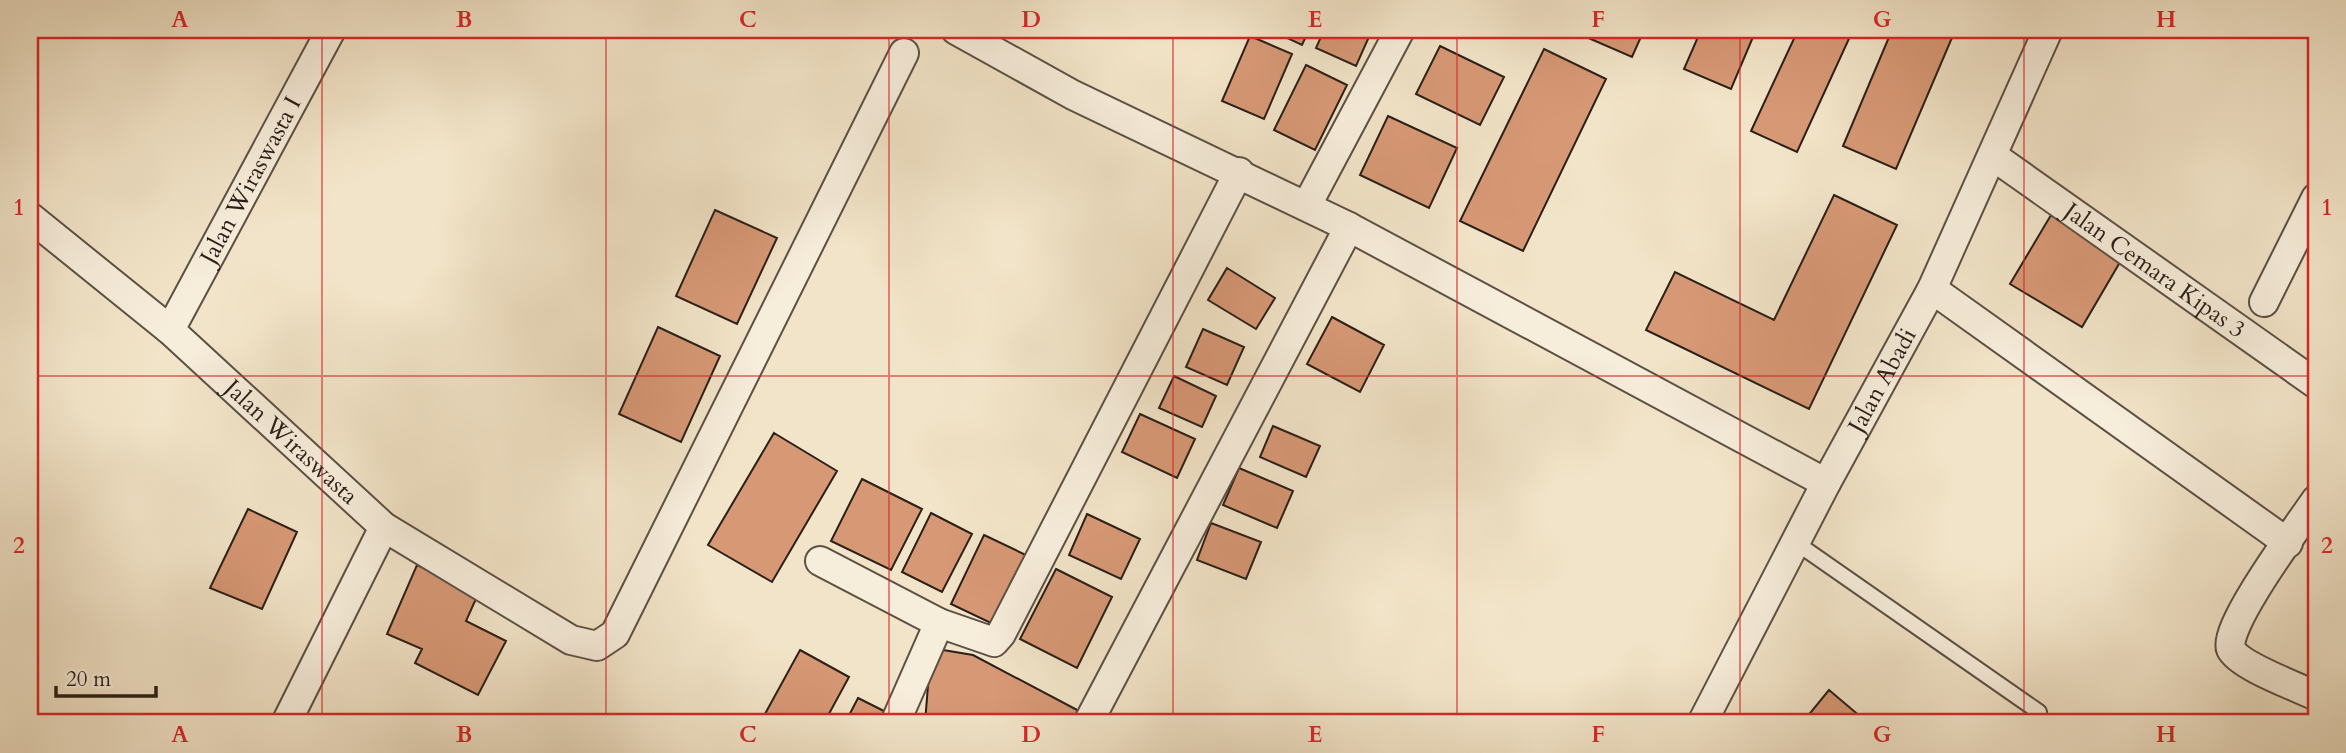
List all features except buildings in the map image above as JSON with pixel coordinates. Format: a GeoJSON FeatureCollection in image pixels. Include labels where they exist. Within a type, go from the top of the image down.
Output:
{"type":"FeatureCollection","features":[{"type":"Feature","properties":{"kind":"street","name":"Jalan Wiraswasta I"},"geometry":{"type":"LineString","coordinates":[[170,330],[331,30]]}},
{"type":"Feature","properties":{"kind":"street"},"geometry":{"type":"LineString","coordinates":[[956,30],[1073,95],[1307,205],[1826,482]]}},
{"type":"Feature","properties":{"kind":"street"},"geometry":{"type":"LineString","coordinates":[[1307,205],[1400,30]]}},
{"type":"Feature","properties":{"kind":"street","name":"Jalan Abadi"},"geometry":{"type":"LineString","coordinates":[[1702,723],[1826,482],[1932,289],[2048,30]]}},
{"type":"Feature","properties":{"kind":"street","name":"Jalan Wiraswasta"},"geometry":{"type":"LineString","coordinates":[[30,217],[170,330],[384,527],[571,640],[597,646],[615,634],[904,53]]}},
{"type":"Feature","properties":{"kind":"street","name":"Jalan Cemara Kipas 3"},"geometry":{"type":"LineString","coordinates":[[1993,156],[2316,384]]}},
{"type":"Feature","properties":{"kind":"street"},"geometry":{"type":"LineString","coordinates":[[820,561],[939,623],[985,642],[993,642],[1001,634],[1239,172]]}},
{"type":"Feature","properties":{"kind":"street"},"geometry":{"type":"LineString","coordinates":[[2264,302],[2307,241],[2316,198]]}},
{"type":"Feature","properties":{"kind":"street"},"geometry":{"type":"LineString","coordinates":[[1088,723],[1349,227]]}},
{"type":"Feature","properties":{"kind":"street"},"geometry":{"type":"LineString","coordinates":[[1932,289],[2288,543]]}},
{"type":"Feature","properties":{"kind":"street"},"geometry":{"type":"LineString","coordinates":[[2316,500],[2244,608],[2230,642],[2232,649],[2243,661],[2316,694]]}},
{"type":"Feature","properties":{"kind":"street"},"geometry":{"type":"LineString","coordinates":[[286,723],[384,527]]}},
{"type":"Feature","properties":{"kind":"street"},"geometry":{"type":"LineString","coordinates":[[895,723],[939,623]]}},
{"type":"Feature","properties":{"kind":"lane"},"geometry":{"type":"LineString","coordinates":[[1795,542],[2039,712]]}}]}
